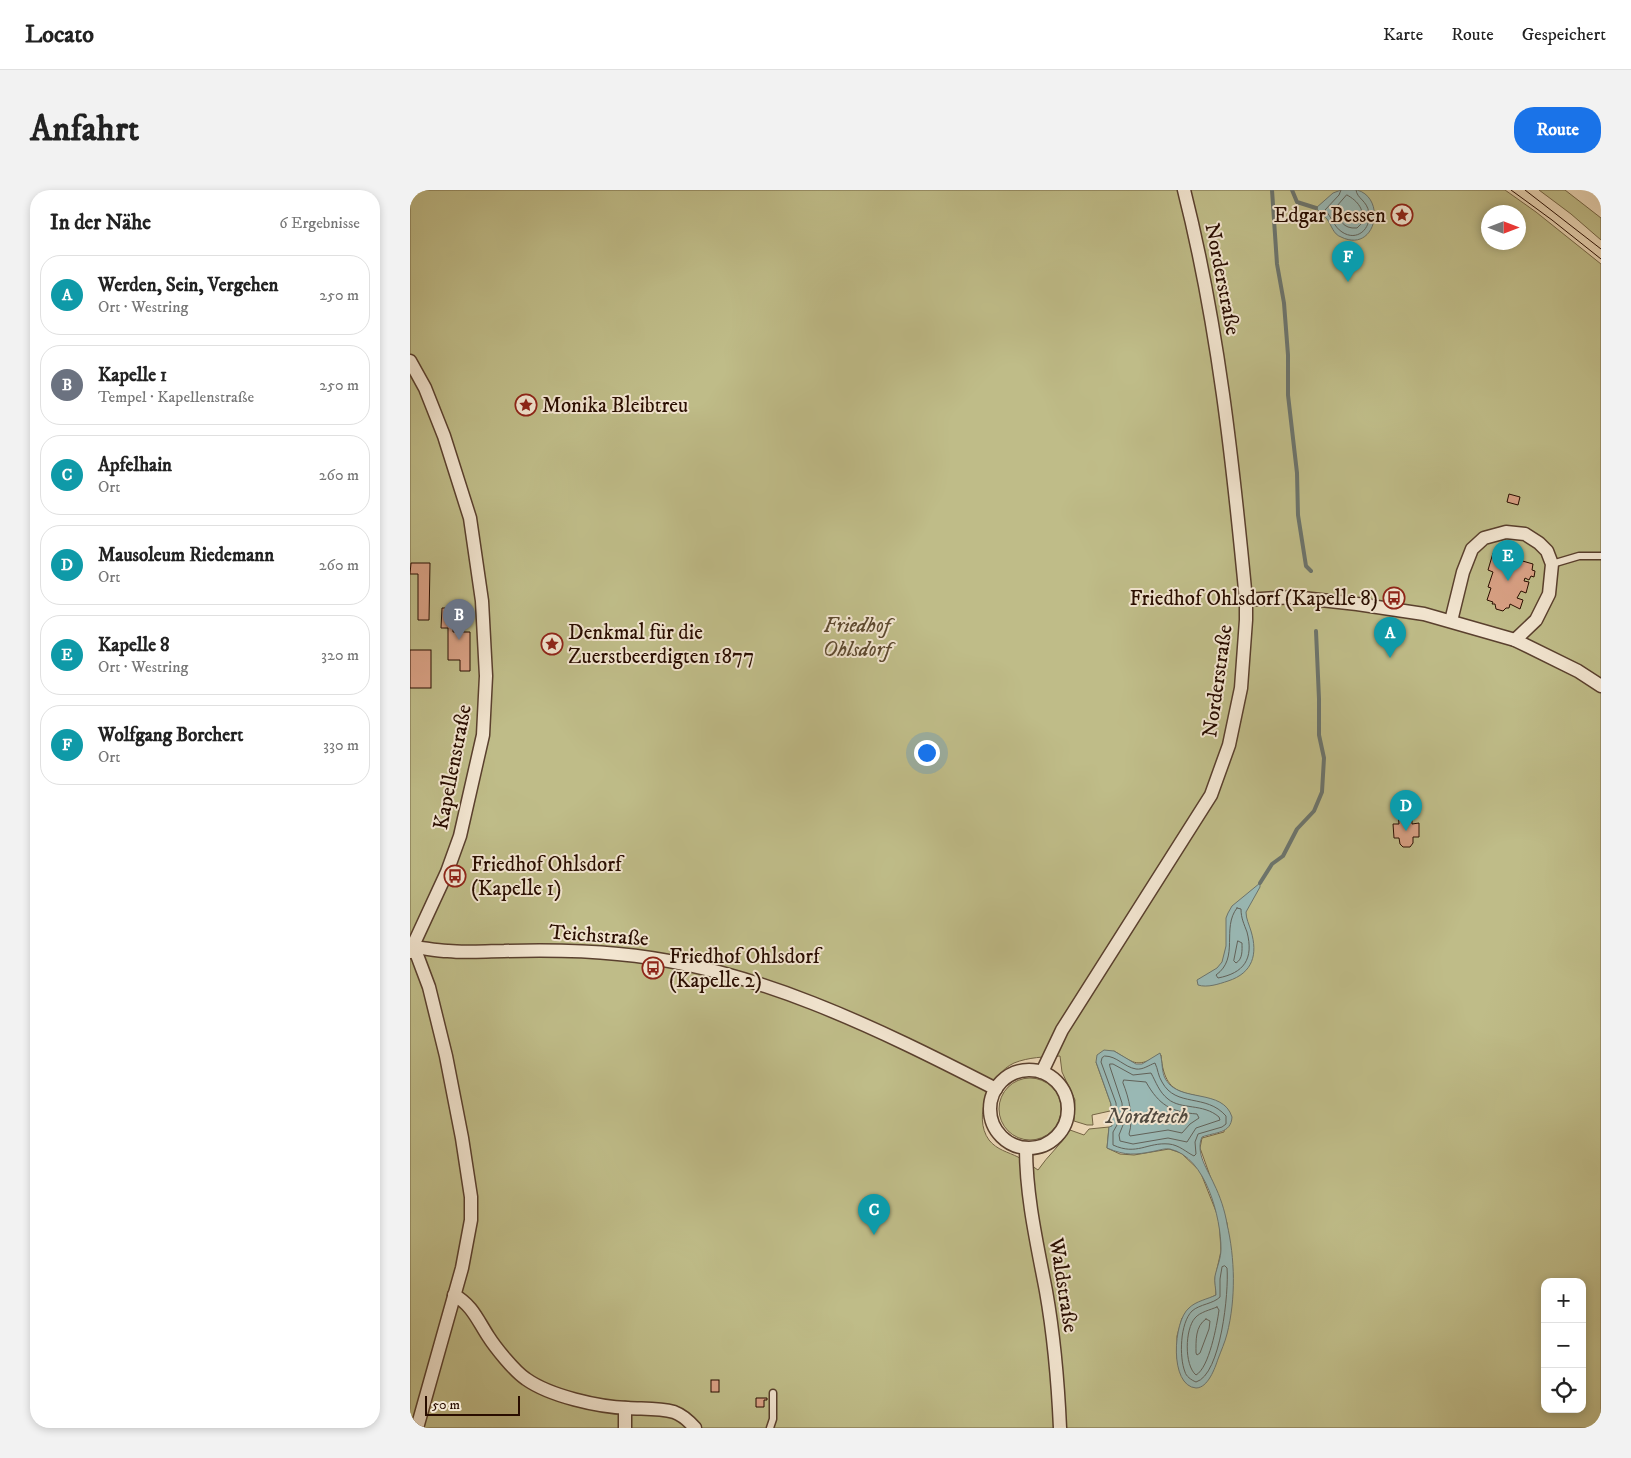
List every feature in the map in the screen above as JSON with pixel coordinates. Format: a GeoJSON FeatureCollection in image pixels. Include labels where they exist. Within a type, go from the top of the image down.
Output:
{"type":"FeatureCollection","features":[{"type":"Feature","properties":{"kind":"street","name":"Norderstraße"},"geometry":{"type":"LineString","coordinates":[[1042,1072],[1062,1030],[1211,795],[1229,745],[1240,688],[1246,600],[1235,476],[1209,306],[1184,190]]}},
{"type":"Feature","properties":{"kind":"street","name":"Kapellenstraße"},"geometry":{"type":"LineString","coordinates":[[410,360],[444,436],[470,518],[482,600],[486,676],[483,735],[460,836],[447,872],[412,950]]}},
{"type":"Feature","properties":{"kind":"street"},"geometry":{"type":"LineString","coordinates":[[1451,621],[1463,572],[1472,549],[1484,538],[1506,532],[1525,534],[1547,551],[1552,564],[1549,594],[1536,620],[1515,640]]}},
{"type":"Feature","properties":{"kind":"street"},"geometry":{"type":"LineString","coordinates":[[1246,600],[1293,597],[1424,614],[1515,640],[1578,671],[1601,686]]}},
{"type":"Feature","properties":{"kind":"street"},"geometry":{"type":"LineString","coordinates":[[412,950],[429,986],[446,1056],[462,1138],[471,1198],[471,1220],[462,1268],[418,1428]]}},
{"type":"Feature","properties":{"kind":"street","name":"Teichstraße"},"geometry":{"type":"LineString","coordinates":[[412,950],[448,952],[556,950],[660,959],[711,969],[809,1001],[835,1012],[922,1051],[996,1090]]}},
{"type":"Feature","properties":{"kind":"street"},"geometry":{"type":"LineString","coordinates":[[1034,1070],[1042,1072],[1053,1077],[1062,1086],[1068,1103],[1067,1121],[1055,1138],[1046,1144],[1026,1148],[1009,1142],[1001,1135],[994,1126],[990,1107],[996,1090],[1004,1078],[1018,1071],[1034,1070]]}},
{"type":"Feature","properties":{"kind":"street","name":"Waldstraße"},"geometry":{"type":"LineString","coordinates":[[1026,1148],[1030,1200],[1051,1328],[1060,1428]]}},
{"type":"Feature","properties":{"kind":"street"},"geometry":{"type":"LineString","coordinates":[[454,1295],[464,1301],[479,1320],[488,1336],[526,1379],[555,1393],[594,1404],[672,1412],[685,1418],[695,1428]]}},
{"type":"Feature","properties":{"kind":"street"},"geometry":{"type":"LineString","coordinates":[[625,1408],[625,1428]]}},
{"type":"Feature","properties":{"kind":"lane"},"geometry":{"type":"LineString","coordinates":[[1552,564],[1579,556],[1601,556]]}},
{"type":"Feature","properties":{"kind":"lane"},"geometry":{"type":"LineString","coordinates":[[770,1428],[773,1419],[773,1393]]}},
{"type":"Feature","properties":{"kind":"green space","name":"Friedhof Ohlsdorf"},"geometry":{"type":"Polygon","coordinates":[[[410,190],[1505,190],[1536,212],[1601,264],[1601,1428],[410,1428],[410,190]],[[1114,1051],[1096,1062],[1111,1104],[1110,1111],[1092,1115],[1093,1125],[1074,1121],[1075,1100],[1062,1072],[1060,1056],[1025,1060],[1014,1063],[1005,1069],[991,1086],[986,1097],[982,1120],[984,1131],[989,1140],[996,1146],[1038,1170],[1070,1130],[1084,1135],[1089,1129],[1109,1127],[1107,1148],[1120,1154],[1134,1155],[1169,1149],[1181,1153],[1200,1171],[1219,1219],[1221,1251],[1215,1278],[1216,1295],[1182,1318],[1177,1336],[1177,1359],[1233,1277],[1227,1223],[1200,1148],[1202,1138],[1224,1132],[1225,1107],[1214,1101],[1175,1088],[1168,1082],[1161,1055],[1137,1063],[1114,1051]]]}},
{"type":"Feature","properties":{"kind":"green space"},"geometry":{"type":"Polygon","coordinates":[[[1539,190],[1565,190],[1601,218],[1601,240],[1571,214],[1539,190]]]}},
{"type":"Feature","properties":{"kind":"green space"},"geometry":{"type":"Polygon","coordinates":[[[1030,1078],[1042,1080],[1052,1087],[1059,1097],[1061,1109],[1059,1121],[1052,1131],[1042,1138],[1030,1140],[1018,1138],[1008,1131],[1001,1121],[999,1109],[1001,1097],[1008,1087],[1018,1080],[1030,1078]]]}},
{"type":"Feature","properties":{"kind":"water"},"geometry":{"type":"Polygon","coordinates":[[[1341,190],[1357,190],[1366,195],[1372,203],[1373,223],[1369,232],[1362,238],[1353,240],[1338,236],[1327,219],[1316,208],[1333,193],[1341,190]]]}},
{"type":"Feature","properties":{"kind":"water"},"geometry":{"type":"Polygon","coordinates":[[[1260,883],[1260,887],[1246,912],[1254,947],[1248,968],[1228,981],[1209,986],[1198,985],[1197,980],[1217,968],[1222,962],[1226,946],[1226,918],[1232,906],[1260,883]]]}},
{"type":"Feature","properties":{"kind":"water","name":"Nordteich"},"geometry":{"type":"Polygon","coordinates":[[[1104,1050],[1114,1051],[1136,1064],[1142,1064],[1160,1053],[1164,1077],[1172,1087],[1220,1102],[1227,1108],[1232,1117],[1229,1127],[1222,1132],[1202,1137],[1200,1143],[1203,1161],[1218,1193],[1225,1214],[1232,1251],[1233,1293],[1226,1337],[1213,1372],[1204,1385],[1200,1387],[1196,1388],[1187,1385],[1181,1376],[1176,1352],[1177,1338],[1184,1315],[1189,1308],[1216,1295],[1215,1276],[1221,1249],[1218,1221],[1214,1206],[1202,1176],[1183,1154],[1163,1149],[1131,1154],[1107,1148],[1109,1127],[1112,1126],[1111,1104],[1096,1062],[1097,1055],[1104,1050]]]}},
{"type":"Feature","properties":{"kind":"building"},"geometry":{"type":"Polygon","coordinates":[[[1509,494],[1520,497],[1518,505],[1507,502],[1509,494]]]}},
{"type":"Feature","properties":{"kind":"building"},"geometry":{"type":"Polygon","coordinates":[[[1493,553],[1506,556],[1503,564],[1517,568],[1519,560],[1533,564],[1534,577],[1531,576],[1529,580],[1525,578],[1524,581],[1529,582],[1526,593],[1521,591],[1517,598],[1523,600],[1520,609],[1510,604],[1509,608],[1503,611],[1496,609],[1495,604],[1492,604],[1493,602],[1487,600],[1491,588],[1488,587],[1493,572],[1488,570],[1493,553]]]}},
{"type":"Feature","properties":{"kind":"building"},"geometry":{"type":"Polygon","coordinates":[[[411,563],[430,563],[429,620],[418,620],[418,574],[410,574],[411,563]]]}},
{"type":"Feature","properties":{"kind":"building"},"geometry":{"type":"Polygon","coordinates":[[[442,608],[466,608],[466,621],[453,621],[453,632],[470,632],[470,671],[460,671],[460,660],[448,660],[448,628],[441,628],[442,608]]]}},
{"type":"Feature","properties":{"kind":"building"},"geometry":{"type":"Polygon","coordinates":[[[410,650],[431,650],[431,688],[410,688],[410,650]]]}},
{"type":"Feature","properties":{"kind":"building"},"geometry":{"type":"Polygon","coordinates":[[[1412,813],[1412,824],[1419,823],[1419,837],[1413,837],[1413,843],[1410,847],[1403,847],[1400,844],[1399,838],[1394,838],[1393,824],[1399,824],[1398,814],[1412,813]]]}},
{"type":"Feature","properties":{"kind":"building"},"geometry":{"type":"Polygon","coordinates":[[[711,1380],[719,1380],[719,1392],[711,1392],[711,1380]]]}},
{"type":"Feature","properties":{"kind":"building"},"geometry":{"type":"Polygon","coordinates":[[[756,1398],[767,1398],[767,1400],[764,1400],[764,1407],[756,1407],[756,1398]]]}},
{"type":"Feature","properties":{"kind":"waterway"},"geometry":{"type":"LineString","coordinates":[[1272,190],[1277,264],[1284,303],[1288,355],[1288,395],[1297,473],[1298,515],[1306,566],[1311,571]]}},
{"type":"Feature","properties":{"kind":"waterway"},"geometry":{"type":"LineString","coordinates":[[1292,190],[1297,202],[1316,208]]}},
{"type":"Feature","properties":{"kind":"waterway"},"geometry":{"type":"LineString","coordinates":[[1260,883],[1272,864],[1283,856],[1297,829],[1314,811],[1322,792],[1324,758],[1319,735],[1316,631]]}},
{"type":"Feature","properties":{"kind":"tram line"},"geometry":{"type":"LineString","coordinates":[[1511,190],[1601,259]]}},
{"type":"Feature","properties":{"kind":"tram line"},"geometry":{"type":"LineString","coordinates":[[1525,190],[1601,249]]}},
{"type":"Feature","properties":{"kind":"place","name":"Edgar Bessen"},"geometry":{"type":"Point","coordinates":[1402,215]}},
{"type":"Feature","properties":{"kind":"place","name":"Wolfgang Borchert"},"geometry":{"type":"Point","coordinates":[1348,282]}},
{"type":"Feature","properties":{"kind":"place","name":"Monika Bleibtreu"},"geometry":{"type":"Point","coordinates":[526,405]}},
{"type":"Feature","properties":{"kind":"place","name":"Kapelle 8"},"geometry":{"type":"Point","coordinates":[1508,581]}},
{"type":"Feature","properties":{"kind":"place","name":"Friedhof Ohlsdorf (Kapelle 8)"},"geometry":{"type":"Point","coordinates":[1394,598]}},
{"type":"Feature","properties":{"kind":"place","name":"Kapelle 1"},"geometry":{"type":"Point","coordinates":[459,640]}},
{"type":"Feature","properties":{"kind":"place","name":"Denkmal für die Zuerstbeerdigten 1877"},"geometry":{"type":"Point","coordinates":[552,644]}},
{"type":"Feature","properties":{"kind":"place","name":"Werden, Sein, Vergehen"},"geometry":{"type":"Point","coordinates":[1390,658]}},
{"type":"Feature","properties":{"kind":"place","name":"Mausoleum Riedemann"},"geometry":{"type":"Point","coordinates":[1406,831]}},
{"type":"Feature","properties":{"kind":"place","name":"Friedhof Ohlsdorf (Kapelle 1)"},"geometry":{"type":"Point","coordinates":[455,876]}},
{"type":"Feature","properties":{"kind":"place","name":"Friedhof Ohlsdorf (Kapelle 2)"},"geometry":{"type":"Point","coordinates":[653,968]}},
{"type":"Feature","properties":{"kind":"place","name":"Apfelhain"},"geometry":{"type":"Point","coordinates":[874,1235]}}]}
